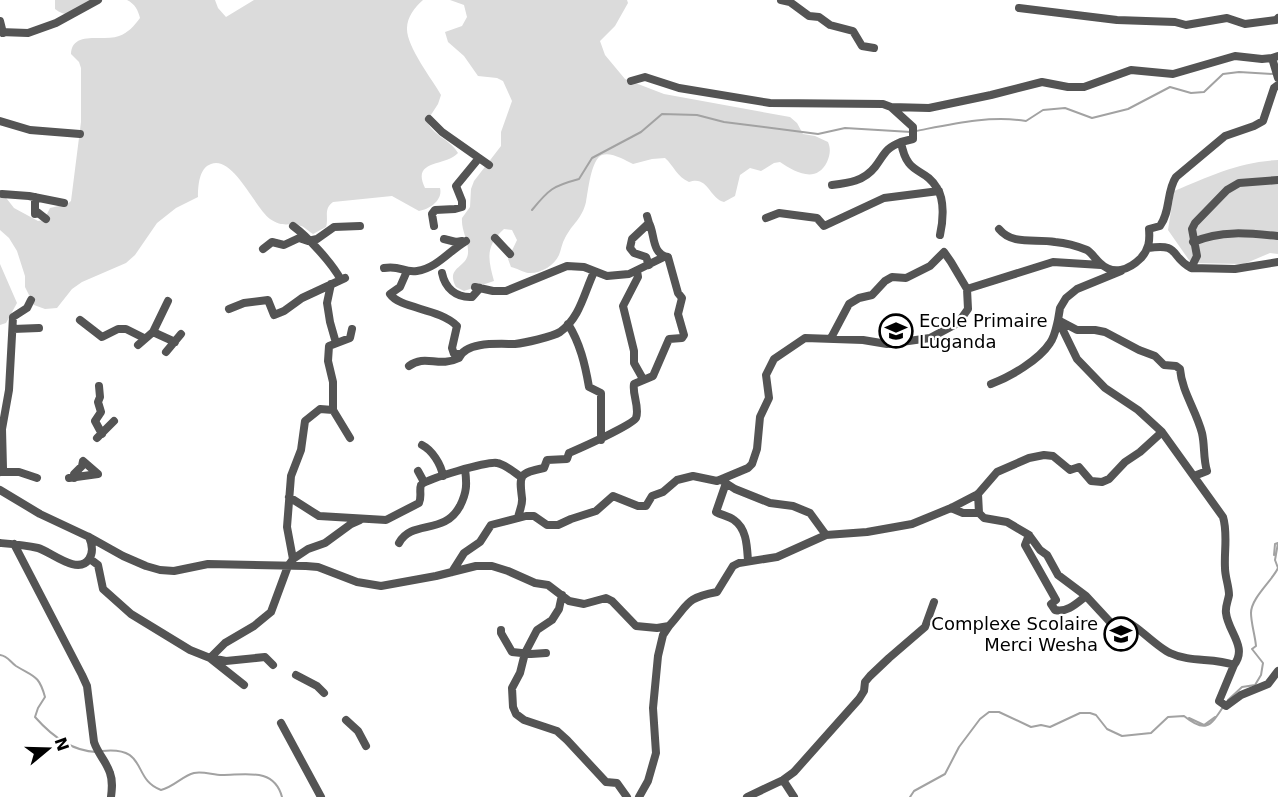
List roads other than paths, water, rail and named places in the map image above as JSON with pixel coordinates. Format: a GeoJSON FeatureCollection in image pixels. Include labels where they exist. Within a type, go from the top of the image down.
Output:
{"type":"FeatureCollection","features":[{"type":"Feature","properties":{"kind":"street"},"geometry":{"type":"LineString","coordinates":[[0,21],[1,33],[28,33],[56,23],[98,0]]}},
{"type":"Feature","properties":{"kind":"street"},"geometry":{"type":"LineString","coordinates":[[781,0],[790,2],[809,16],[819,17],[830,25],[853,31],[862,46],[874,48]]}},
{"type":"Feature","properties":{"kind":"street"},"geometry":{"type":"LineString","coordinates":[[1019,8],[1118,20],[1175,22],[1186,25],[1227,18],[1245,24],[1278,18]]}},
{"type":"Feature","properties":{"kind":"street"},"geometry":{"type":"LineString","coordinates":[[632,81],[645,77],[679,88],[770,103],[883,104],[891,107],[929,108],[1042,82],[1068,87],[1084,87],[1131,70],[1173,74],[1234,57],[1262,59],[1275,57],[1276,74]]}},
{"type":"Feature","properties":{"kind":"street"},"geometry":{"type":"LineString","coordinates":[[991,384],[1013,374],[1049,345],[1054,335],[1060,308],[1066,298],[1077,289],[1135,264],[1148,248],[1149,229],[1160,226],[1165,219],[1171,184],[1176,177],[1225,136],[1263,121],[1274,88],[1278,85]]}},
{"type":"Feature","properties":{"kind":"street"},"geometry":{"type":"LineString","coordinates":[[832,185],[862,179],[875,166],[886,149],[913,139],[913,132],[891,107]]}},
{"type":"Feature","properties":{"kind":"street"},"geometry":{"type":"LineString","coordinates":[[429,119],[442,132],[489,165]]}},
{"type":"Feature","properties":{"kind":"street"},"geometry":{"type":"LineString","coordinates":[[0,121],[30,130],[80,134]]}},
{"type":"Feature","properties":{"kind":"street"},"geometry":{"type":"LineString","coordinates":[[901,142],[904,158],[909,165],[939,190],[942,220],[940,234]]}},
{"type":"Feature","properties":{"kind":"street"},"geometry":{"type":"LineString","coordinates":[[434,226],[432,214],[435,210],[462,207],[456,186],[479,158]]}},
{"type":"Feature","properties":{"kind":"street"},"geometry":{"type":"LineString","coordinates":[[1191,268],[1197,256],[1192,229],[1227,190],[1239,183],[1278,180]]}},
{"type":"Feature","properties":{"kind":"street"},"geometry":{"type":"LineString","coordinates":[[766,218],[779,213],[817,218],[824,226],[884,198],[939,190]]}},
{"type":"Feature","properties":{"kind":"street"},"geometry":{"type":"LineString","coordinates":[[2,194],[64,203]]}},
{"type":"Feature","properties":{"kind":"street"},"geometry":{"type":"LineString","coordinates":[[35,198],[34,214],[37,212],[46,219]]}},
{"type":"Feature","properties":{"kind":"street"},"geometry":{"type":"LineString","coordinates":[[518,518],[522,500],[519,482],[521,477],[530,471],[544,468],[547,460],[567,459],[569,453],[601,440],[605,435],[634,422],[637,417],[633,388],[636,382],[653,376],[669,339],[682,338],[684,335],[678,314],[682,298],[678,293],[668,257],[664,257],[654,244],[652,228],[648,220],[638,235],[632,239],[630,248],[634,254],[646,257],[649,265]]}},
{"type":"Feature","properties":{"kind":"street"},"geometry":{"type":"LineString","coordinates":[[273,322],[302,298],[343,279],[327,258],[293,226]]}},
{"type":"Feature","properties":{"kind":"street"},"geometry":{"type":"LineString","coordinates":[[263,249],[272,242],[284,245],[299,238],[308,241],[317,239],[334,227],[360,226]]}},
{"type":"Feature","properties":{"kind":"street"},"geometry":{"type":"LineString","coordinates":[[999,229],[1012,240],[1045,240],[1075,246],[1089,251],[1101,265]]}},
{"type":"Feature","properties":{"kind":"street"},"geometry":{"type":"LineString","coordinates":[[1193,242],[1204,237],[1230,233],[1278,236]]}},
{"type":"Feature","properties":{"kind":"street"},"geometry":{"type":"LineString","coordinates":[[495,237],[510,254]]}},
{"type":"Feature","properties":{"kind":"street"},"geometry":{"type":"LineString","coordinates":[[384,268],[396,262],[407,271],[431,267],[466,241],[456,242],[444,239]]}},
{"type":"Feature","properties":{"kind":"street"},"geometry":{"type":"LineString","coordinates":[[1148,248],[1163,245],[1173,250],[1185,265],[1191,268],[1235,269],[1278,262]]}},
{"type":"Feature","properties":{"kind":"street"},"geometry":{"type":"LineString","coordinates":[[748,561],[745,536],[738,524],[733,519],[716,512],[723,482],[748,468],[755,457],[760,417],[769,398],[766,375],[774,359],[805,338],[831,338],[887,344],[930,338],[958,323],[968,309],[967,289],[944,252],[930,266],[906,278],[892,277],[885,280],[872,295],[859,298],[849,304],[831,338]]}},
{"type":"Feature","properties":{"kind":"street"},"geometry":{"type":"LineString","coordinates":[[442,273],[446,286],[464,297],[472,297],[478,287],[493,291],[506,291],[541,274],[567,266],[584,267],[594,272],[617,276],[629,274],[664,257]]}},
{"type":"Feature","properties":{"kind":"street"},"geometry":{"type":"LineString","coordinates":[[967,289],[1053,262],[1101,265],[1121,271]]}},
{"type":"Feature","properties":{"kind":"street"},"geometry":{"type":"LineString","coordinates":[[431,267],[453,276]]}},
{"type":"Feature","properties":{"kind":"street"},"geometry":{"type":"LineString","coordinates":[[638,270],[638,277],[623,306],[634,351],[634,363],[643,380]]}},
{"type":"Feature","properties":{"kind":"street"},"geometry":{"type":"LineString","coordinates":[[407,271],[399,287],[390,294],[394,302],[432,311],[452,321],[456,326],[452,348],[454,354],[461,354]]}},
{"type":"Feature","properties":{"kind":"street"},"geometry":{"type":"LineString","coordinates":[[409,366],[421,361],[444,364],[459,358],[468,348],[493,343],[518,344],[559,333],[575,318],[594,272]]}},
{"type":"Feature","properties":{"kind":"street"},"geometry":{"type":"LineString","coordinates":[[331,284],[327,303],[336,343]]}},
{"type":"Feature","properties":{"kind":"street"},"geometry":{"type":"LineString","coordinates":[[229,309],[267,298],[274,315],[285,311]]}},
{"type":"Feature","properties":{"kind":"street"},"geometry":{"type":"LineString","coordinates":[[0,472],[3,468],[2,429],[9,390],[13,318],[27,308],[32,300]]}},
{"type":"Feature","properties":{"kind":"street"},"geometry":{"type":"LineString","coordinates":[[80,320],[102,337],[118,329],[126,329],[141,341],[153,332],[168,301]]}},
{"type":"Feature","properties":{"kind":"street"},"geometry":{"type":"LineString","coordinates":[[1058,320],[1073,352],[1086,370],[1104,388],[1138,410],[1162,432],[1215,504],[1226,526],[1225,571],[1229,596],[1225,612],[1239,644],[1239,655],[1223,704],[1241,694],[1268,684],[1278,671]]}},
{"type":"Feature","properties":{"kind":"street"},"geometry":{"type":"LineString","coordinates":[[1058,320],[1077,330],[1105,332],[1138,350],[1155,356],[1164,365],[1176,366],[1180,369],[1181,382],[1195,412],[1203,440],[1203,459],[1207,471],[1194,476]]}},
{"type":"Feature","properties":{"kind":"street"},"geometry":{"type":"LineString","coordinates":[[568,324],[576,337],[586,368],[589,387],[600,393],[601,440]]}},
{"type":"Feature","properties":{"kind":"street"},"geometry":{"type":"LineString","coordinates":[[14,329],[39,328]]}},
{"type":"Feature","properties":{"kind":"street"},"geometry":{"type":"LineString","coordinates":[[350,438],[333,410],[333,382],[328,361],[329,346],[350,338],[352,329]]}},
{"type":"Feature","properties":{"kind":"street"},"geometry":{"type":"LineString","coordinates":[[153,332],[175,342]]}},
{"type":"Feature","properties":{"kind":"street"},"geometry":{"type":"LineString","coordinates":[[166,352],[181,334]]}},
{"type":"Feature","properties":{"kind":"street"},"geometry":{"type":"LineString","coordinates":[[99,386],[98,402],[101,412],[95,421],[99,436],[114,421]]}},
{"type":"Feature","properties":{"kind":"street"},"geometry":{"type":"LineString","coordinates":[[210,658],[225,643],[254,626],[271,612],[290,562],[287,527],[291,476],[301,450],[305,421],[320,409],[333,410]]}},
{"type":"Feature","properties":{"kind":"street"},"geometry":{"type":"LineString","coordinates":[[639,797],[648,781],[656,753],[653,708],[658,656],[663,634],[689,600],[696,596],[717,592],[733,566],[748,561],[777,557],[826,535],[867,532],[912,524],[978,494],[998,472],[1029,458],[1053,456],[1070,470],[1078,467],[1091,481],[1102,482],[1109,479],[1125,462],[1162,432]]}},
{"type":"Feature","properties":{"kind":"street"},"geometry":{"type":"LineString","coordinates":[[422,445],[430,450],[441,467],[443,476]]}},
{"type":"Feature","properties":{"kind":"street"},"geometry":{"type":"LineString","coordinates":[[289,497],[319,516],[386,520],[421,501],[421,485],[424,482],[465,469],[497,463],[521,477]]}},
{"type":"Feature","properties":{"kind":"street"},"geometry":{"type":"LineString","coordinates":[[399,543],[408,532],[439,524],[455,515],[467,492],[465,469]]}},
{"type":"Feature","properties":{"kind":"street"},"geometry":{"type":"LineString","coordinates":[[418,471],[424,482]]}},
{"type":"Feature","properties":{"kind":"street"},"geometry":{"type":"LineString","coordinates":[[0,472],[19,472],[37,478]]}},
{"type":"Feature","properties":{"kind":"street"},"geometry":{"type":"LineString","coordinates":[[452,572],[464,553],[480,543],[491,525],[534,516],[548,525],[558,525],[596,511],[613,496],[638,506],[646,506],[652,496],[663,492],[677,480],[693,476],[723,482],[770,503],[793,506],[810,513],[826,535]]}},
{"type":"Feature","properties":{"kind":"street"},"geometry":{"type":"LineString","coordinates":[[0,490],[40,514],[123,556],[160,570],[174,571],[208,564],[290,562],[318,567],[357,582],[381,586],[476,566],[492,567],[508,571],[535,583],[548,585],[569,601],[584,604],[606,598],[612,601],[636,626],[657,628],[669,626]]}},
{"type":"Feature","properties":{"kind":"street"},"geometry":{"type":"LineString","coordinates":[[978,494],[979,513],[984,518],[1007,522],[1029,535],[1040,550],[1047,555],[1058,575],[1086,596],[1111,623],[1116,625],[1127,622],[1133,625],[1172,654],[1204,661],[1222,661],[1234,665]]}},
{"type":"Feature","properties":{"kind":"street"},"geometry":{"type":"LineString","coordinates":[[951,508],[963,513],[979,513]]}},
{"type":"Feature","properties":{"kind":"street"},"geometry":{"type":"LineString","coordinates":[[290,562],[308,549],[325,543],[351,524],[364,518]]}},
{"type":"Feature","properties":{"kind":"street"},"geometry":{"type":"LineString","coordinates":[[1029,535],[1025,545],[1056,600],[1052,604],[1055,610],[1067,609],[1086,596]]}},
{"type":"Feature","properties":{"kind":"street"},"geometry":{"type":"LineString","coordinates":[[0,543],[40,549],[63,561],[78,565],[90,559],[92,551],[89,537]]}},
{"type":"Feature","properties":{"kind":"street"},"geometry":{"type":"LineString","coordinates":[[14,544],[87,686],[94,742],[111,773],[113,783],[111,797]]}},
{"type":"Feature","properties":{"kind":"street"},"geometry":{"type":"LineString","coordinates":[[90,559],[98,565],[103,589],[131,614],[190,650],[210,658],[226,661],[265,657],[273,665]]}},
{"type":"Feature","properties":{"kind":"street"},"geometry":{"type":"LineString","coordinates":[[562,595],[559,609],[552,620],[537,630],[525,653],[520,673],[512,688],[511,697],[516,714],[525,720],[557,731],[606,782],[617,783],[627,797]]}},
{"type":"Feature","properties":{"kind":"street"},"geometry":{"type":"LineString","coordinates":[[747,797],[783,780],[794,772],[859,699],[864,691],[865,682],[870,676],[925,627],[934,602]]}},
{"type":"Feature","properties":{"kind":"street"},"geometry":{"type":"LineString","coordinates":[[501,630],[512,652],[546,653]]}},
{"type":"Feature","properties":{"kind":"street"},"geometry":{"type":"LineString","coordinates":[[210,658],[244,685]]}},
{"type":"Feature","properties":{"kind":"street"},"geometry":{"type":"LineString","coordinates":[[296,675],[317,686],[324,693]]}},
{"type":"Feature","properties":{"kind":"street"},"geometry":{"type":"LineString","coordinates":[[346,720],[358,731],[366,746]]}},
{"type":"Feature","properties":{"kind":"street"},"geometry":{"type":"LineString","coordinates":[[281,723],[321,797]]}},
{"type":"Feature","properties":{"kind":"street"},"geometry":{"type":"LineString","coordinates":[[783,780],[794,797]]}},
{"type":"Feature","properties":{"kind":"waterway"},"geometry":{"type":"LineString","coordinates":[[916,131],[985,120],[1026,121],[1043,110],[1065,108],[1092,118],[1128,109],[1170,87],[1191,93],[1204,92],[1223,74],[1239,72],[1274,74]]}},
{"type":"Feature","properties":{"kind":"waterway"},"geometry":{"type":"LineString","coordinates":[[532,210],[552,189],[579,179],[592,158],[641,132],[662,114],[697,115],[724,122],[818,134],[845,128],[911,132]]}},
{"type":"Feature","properties":{"kind":"waterway"},"geometry":{"type":"LineString","coordinates":[[1274,555],[1275,544],[1278,543]]}},
{"type":"Feature","properties":{"kind":"waterway"},"geometry":{"type":"LineString","coordinates":[[1228,700],[1242,687],[1255,685],[1261,675],[1263,663],[1252,649],[1256,646],[1251,613],[1254,601],[1278,568],[1275,560],[1278,543]]}},
{"type":"Feature","properties":{"kind":"waterway"},"geometry":{"type":"LineString","coordinates":[[0,655],[35,677],[40,684],[45,697],[35,717],[54,735],[70,745],[96,752]]}},
{"type":"Feature","properties":{"kind":"waterway"},"geometry":{"type":"LineString","coordinates":[[910,797],[914,791],[945,774],[959,747],[980,719],[989,712],[999,712],[1031,727],[1041,725],[1050,727],[1080,713],[1090,713],[1096,715],[1107,729],[1122,736],[1151,733],[1168,717],[1184,716],[1197,725],[1206,725],[1223,707]]}},
{"type":"Feature","properties":{"kind":"waterway"},"geometry":{"type":"LineString","coordinates":[[1189,718],[1204,725],[1215,717]]}},
{"type":"Feature","properties":{"kind":"waterway"},"geometry":{"type":"LineString","coordinates":[[102,751],[127,753],[138,764],[146,779],[161,790],[194,773],[249,774],[266,777],[272,781],[278,787],[282,797]]}},
{"type":"Feature","properties":{"kind":"place","name":"Ecole Primaire Luganda"},"geometry":{"type":"Point","coordinates":[896,331]}},
{"type":"Feature","properties":{"kind":"place","name":"Complexe Scolaire Merci Wesha"},"geometry":{"type":"Point","coordinates":[1121,634]}}]}
